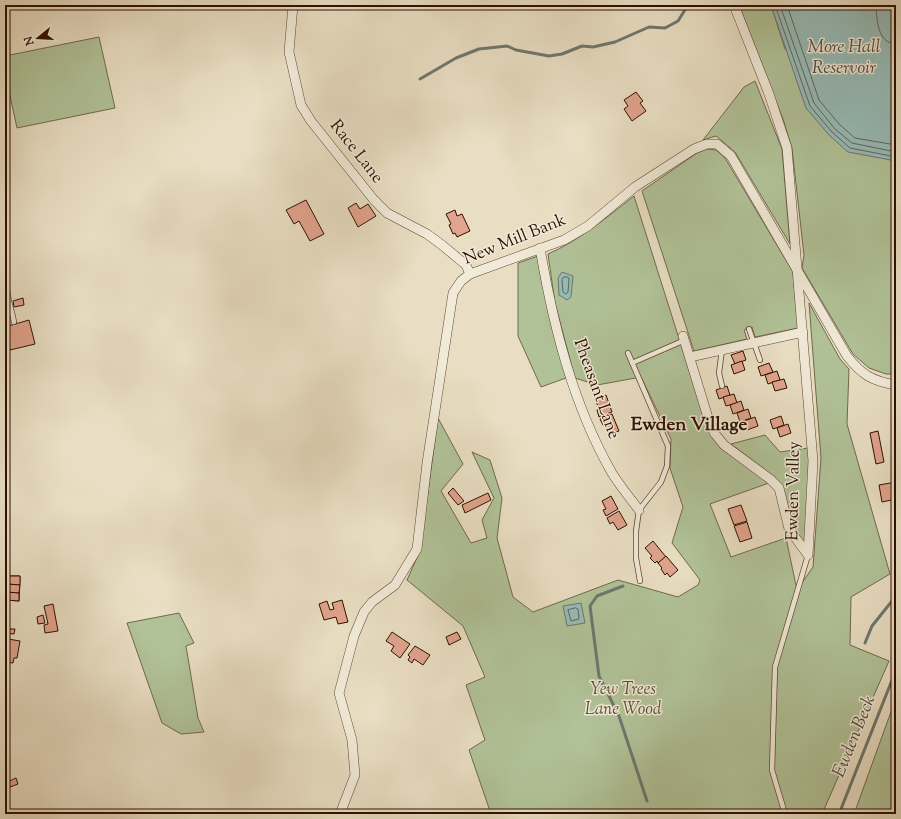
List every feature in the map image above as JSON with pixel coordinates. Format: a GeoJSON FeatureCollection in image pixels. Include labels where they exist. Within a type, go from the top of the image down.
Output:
{"type":"FeatureCollection","features":[{"type":"Feature","properties":{"kind":"street","name":"Race Lane"},"geometry":{"type":"LineString","coordinates":[[293,5],[289,52],[301,105],[311,121],[374,200],[387,213],[427,234],[442,245],[466,266],[470,274]]}},
{"type":"Feature","properties":{"kind":"street","name":"Ewden Valley"},"geometry":{"type":"LineString","coordinates":[[734,5],[769,94],[787,148],[813,460],[808,555]]}},
{"type":"Feature","properties":{"kind":"street","name":"New Mill Bank"},"geometry":{"type":"LineString","coordinates":[[340,814],[354,775],[352,740],[339,693],[343,675],[354,636],[364,612],[372,602],[395,585],[417,549],[427,463],[454,293],[461,281],[470,274],[564,240],[588,226],[635,187],[694,149],[707,144],[718,144],[730,156],[839,344],[855,366],[871,378],[884,383],[896,385]]}},
{"type":"Feature","properties":{"kind":"street","name":"Pheasant Lane"},"geometry":{"type":"LineString","coordinates":[[540,248],[546,285],[562,349],[574,387],[594,438],[613,474],[639,510]]}},
{"type":"Feature","properties":{"kind":"street"},"geometry":{"type":"LineString","coordinates":[[690,357],[803,332]]}},
{"type":"Feature","properties":{"kind":"street","name":"Ewden Valley"},"geometry":{"type":"LineString","coordinates":[[684,338],[709,421],[715,434],[724,445],[770,479],[779,488],[789,529],[808,555]]}},
{"type":"Feature","properties":{"kind":"lane"},"geometry":{"type":"LineString","coordinates":[[5,267],[8,279],[6,289],[14,322]]}},
{"type":"Feature","properties":{"kind":"lane"},"geometry":{"type":"LineString","coordinates":[[749,329],[760,360]]}},
{"type":"Feature","properties":{"kind":"lane"},"geometry":{"type":"LineString","coordinates":[[632,363],[684,338]]}},
{"type":"Feature","properties":{"kind":"lane"},"geometry":{"type":"LineString","coordinates":[[722,350],[719,373],[722,386]]}},
{"type":"Feature","properties":{"kind":"lane"},"geometry":{"type":"LineString","coordinates":[[628,353],[668,446],[667,466],[661,482],[639,510],[636,531],[636,558],[640,581]]}},
{"type":"Feature","properties":{"kind":"lane"},"geometry":{"type":"LineString","coordinates":[[784,814],[772,770],[775,667],[808,555]]}},
{"type":"Feature","properties":{"kind":"green space"},"geometry":{"type":"Polygon","coordinates":[[[739,5],[771,5],[785,49],[891,160],[896,161],[896,374],[886,374],[869,368],[853,354],[802,268],[804,255],[792,148],[783,119],[739,5]]]}},
{"type":"Feature","properties":{"kind":"green space"},"geometry":{"type":"Polygon","coordinates":[[[891,5],[896,5],[896,48],[891,5]]]}},
{"type":"Feature","properties":{"kind":"green space"},"geometry":{"type":"Polygon","coordinates":[[[99,37],[115,108],[17,128],[5,73],[5,56],[99,37]]]}},
{"type":"Feature","properties":{"kind":"green space"},"geometry":{"type":"Polygon","coordinates":[[[755,81],[782,149],[790,244],[735,152],[716,136],[703,140],[744,87],[755,81]]]}},
{"type":"Feature","properties":{"kind":"green space"},"geometry":{"type":"Polygon","coordinates":[[[707,149],[716,150],[725,158],[793,272],[798,328],[755,337],[752,327],[744,330],[747,339],[694,351],[642,191],[697,153],[707,149]]]}},
{"type":"Feature","properties":{"kind":"green space","name":"Yew Trees Lane Wood"},"geometry":{"type":"Polygon","coordinates":[[[634,196],[705,421],[769,483],[710,504],[731,557],[786,538],[797,590],[813,567],[821,458],[809,303],[840,359],[849,369],[847,424],[890,574],[851,597],[850,645],[889,661],[822,814],[491,814],[469,750],[485,740],[466,685],[485,677],[463,626],[407,580],[420,551],[438,418],[463,464],[441,491],[471,543],[487,538],[482,520],[494,498],[472,452],[490,460],[502,498],[497,538],[513,597],[533,612],[618,580],[678,597],[698,585],[700,580],[672,543],[683,507],[670,468],[671,439],[641,377],[597,385],[575,378],[555,303],[548,254],[582,235],[634,196]]]}},
{"type":"Feature","properties":{"kind":"green space"},"geometry":{"type":"Polygon","coordinates":[[[538,256],[541,278],[566,378],[541,387],[518,336],[518,263],[538,256]]]}},
{"type":"Feature","properties":{"kind":"green space"},"geometry":{"type":"Polygon","coordinates":[[[765,435],[780,452],[808,448],[810,462],[806,546],[791,527],[770,474],[731,444],[765,435]]]}},
{"type":"Feature","properties":{"kind":"green space"},"geometry":{"type":"Polygon","coordinates":[[[179,613],[194,643],[186,646],[198,718],[204,732],[181,734],[162,723],[127,623],[179,613]]]}},
{"type":"Feature","properties":{"kind":"green space"},"geometry":{"type":"Polygon","coordinates":[[[896,698],[896,814],[854,814],[896,698]]]}},
{"type":"Feature","properties":{"kind":"water","name":"More Hall Reservoir"},"geometry":{"type":"Polygon","coordinates":[[[771,5],[891,5],[896,44],[896,161],[848,152],[829,135],[806,108],[771,5]]]}},
{"type":"Feature","properties":{"kind":"water"},"geometry":{"type":"Polygon","coordinates":[[[562,272],[573,276],[571,297],[567,300],[559,295],[558,278],[562,272]]]}},
{"type":"Feature","properties":{"kind":"water"},"geometry":{"type":"Polygon","coordinates":[[[581,603],[585,623],[567,626],[563,606],[581,603]]]}},
{"type":"Feature","properties":{"kind":"building"},"geometry":{"type":"Polygon","coordinates":[[[636,92],[643,101],[640,103],[646,111],[632,121],[624,109],[628,106],[624,100],[636,92]]]}},
{"type":"Feature","properties":{"kind":"building"},"geometry":{"type":"Polygon","coordinates":[[[306,200],[324,234],[310,241],[299,221],[294,224],[286,210],[306,200]]]}},
{"type":"Feature","properties":{"kind":"building"},"geometry":{"type":"Polygon","coordinates":[[[356,203],[360,209],[368,204],[376,216],[358,227],[348,208],[356,203]]]}},
{"type":"Feature","properties":{"kind":"building"},"geometry":{"type":"Polygon","coordinates":[[[455,210],[457,216],[462,214],[470,231],[457,237],[455,233],[453,234],[449,225],[451,224],[446,214],[455,210]]]}},
{"type":"Feature","properties":{"kind":"building"},"geometry":{"type":"Polygon","coordinates":[[[23,298],[24,305],[14,307],[13,301],[23,298]]]}},
{"type":"Feature","properties":{"kind":"building"},"geometry":{"type":"Polygon","coordinates":[[[29,320],[35,344],[10,350],[5,327],[29,320]]]}},
{"type":"Feature","properties":{"kind":"building"},"geometry":{"type":"Polygon","coordinates":[[[743,351],[746,360],[735,364],[731,355],[743,351]]]}},
{"type":"Feature","properties":{"kind":"building"},"geometry":{"type":"Polygon","coordinates":[[[742,361],[745,370],[734,374],[731,365],[742,361]]]}},
{"type":"Feature","properties":{"kind":"building"},"geometry":{"type":"Polygon","coordinates":[[[769,363],[773,372],[761,376],[758,367],[769,363]]]}},
{"type":"Feature","properties":{"kind":"building"},"geometry":{"type":"Polygon","coordinates":[[[777,371],[780,380],[768,384],[765,375],[777,371]]]}},
{"type":"Feature","properties":{"kind":"building"},"geometry":{"type":"Polygon","coordinates":[[[784,379],[787,388],[775,391],[772,382],[784,379]]]}},
{"type":"Feature","properties":{"kind":"building"},"geometry":{"type":"Polygon","coordinates":[[[727,386],[730,395],[719,399],[716,390],[727,386]]]}},
{"type":"Feature","properties":{"kind":"building"},"geometry":{"type":"Polygon","coordinates":[[[734,394],[737,403],[726,406],[723,397],[734,394]]]}},
{"type":"Feature","properties":{"kind":"building"},"geometry":{"type":"Polygon","coordinates":[[[606,395],[612,412],[599,417],[597,410],[599,409],[595,399],[606,395]]]}},
{"type":"Feature","properties":{"kind":"building"},"geometry":{"type":"Polygon","coordinates":[[[741,401],[744,410],[733,414],[730,405],[741,401]]]}},
{"type":"Feature","properties":{"kind":"building"},"geometry":{"type":"Polygon","coordinates":[[[748,409],[751,418],[740,422],[737,413],[748,409]]]}},
{"type":"Feature","properties":{"kind":"building"},"geometry":{"type":"Polygon","coordinates":[[[612,414],[619,431],[608,435],[605,425],[603,425],[600,419],[612,414]]]}},
{"type":"Feature","properties":{"kind":"building"},"geometry":{"type":"Polygon","coordinates":[[[781,416],[784,425],[773,429],[770,420],[781,416]]]}},
{"type":"Feature","properties":{"kind":"building"},"geometry":{"type":"Polygon","coordinates":[[[755,417],[758,426],[747,430],[744,421],[755,417]]]}},
{"type":"Feature","properties":{"kind":"building"},"geometry":{"type":"Polygon","coordinates":[[[788,424],[791,433],[780,437],[777,428],[788,424]]]}},
{"type":"Feature","properties":{"kind":"building"},"geometry":{"type":"Polygon","coordinates":[[[878,431],[884,462],[876,464],[870,433],[878,431]]]}},
{"type":"Feature","properties":{"kind":"building"},"geometry":{"type":"Polygon","coordinates":[[[896,482],[896,499],[882,502],[879,485],[896,482]]]}},
{"type":"Feature","properties":{"kind":"building"},"geometry":{"type":"Polygon","coordinates":[[[453,488],[464,501],[458,505],[448,493],[453,488]]]}},
{"type":"Feature","properties":{"kind":"building"},"geometry":{"type":"Polygon","coordinates":[[[488,493],[491,500],[465,513],[462,505],[488,493]]]}},
{"type":"Feature","properties":{"kind":"building"},"geometry":{"type":"Polygon","coordinates":[[[611,496],[618,509],[606,516],[603,510],[606,509],[602,501],[611,496]]]}},
{"type":"Feature","properties":{"kind":"building"},"geometry":{"type":"Polygon","coordinates":[[[741,505],[747,521],[734,525],[728,509],[741,505]]]}},
{"type":"Feature","properties":{"kind":"building"},"geometry":{"type":"Polygon","coordinates":[[[619,511],[627,525],[618,530],[613,522],[610,524],[607,518],[619,511]]]}},
{"type":"Feature","properties":{"kind":"building"},"geometry":{"type":"Polygon","coordinates":[[[747,522],[752,538],[740,542],[734,526],[747,522]]]}},
{"type":"Feature","properties":{"kind":"building"},"geometry":{"type":"Polygon","coordinates":[[[653,541],[666,557],[658,563],[657,561],[655,563],[650,558],[652,556],[645,548],[653,541]]]}},
{"type":"Feature","properties":{"kind":"building"},"geometry":{"type":"Polygon","coordinates":[[[666,556],[678,570],[670,577],[667,573],[665,575],[658,563],[666,556]]]}},
{"type":"Feature","properties":{"kind":"building"},"geometry":{"type":"Polygon","coordinates":[[[7,576],[20,576],[19,601],[6,600],[7,576]]]}},
{"type":"Feature","properties":{"kind":"building"},"geometry":{"type":"Polygon","coordinates":[[[7,576],[20,576],[20,585],[7,584],[7,576]]]}},
{"type":"Feature","properties":{"kind":"building"},"geometry":{"type":"Polygon","coordinates":[[[7,584],[20,585],[19,593],[6,592],[7,584]]]}},
{"type":"Feature","properties":{"kind":"building"},"geometry":{"type":"Polygon","coordinates":[[[6,592],[19,593],[19,601],[6,600],[6,592]]]}},
{"type":"Feature","properties":{"kind":"building"},"geometry":{"type":"Polygon","coordinates":[[[342,600],[348,622],[338,624],[336,617],[324,620],[319,604],[327,601],[330,610],[334,609],[332,603],[342,600]]]}},
{"type":"Feature","properties":{"kind":"building"},"geometry":{"type":"Polygon","coordinates":[[[53,604],[58,631],[45,633],[44,625],[48,624],[44,606],[53,604]]]}},
{"type":"Feature","properties":{"kind":"building"},"geometry":{"type":"Polygon","coordinates":[[[43,615],[45,623],[38,624],[37,617],[43,615]]]}},
{"type":"Feature","properties":{"kind":"building"},"geometry":{"type":"Polygon","coordinates":[[[7,629],[15,629],[14,634],[6,633],[7,629]]]}},
{"type":"Feature","properties":{"kind":"building"},"geometry":{"type":"Polygon","coordinates":[[[392,632],[410,644],[400,658],[391,651],[394,646],[386,641],[392,632]]]}},
{"type":"Feature","properties":{"kind":"building"},"geometry":{"type":"Polygon","coordinates":[[[457,632],[461,639],[449,645],[446,637],[457,632]]]}},
{"type":"Feature","properties":{"kind":"building"},"geometry":{"type":"Polygon","coordinates":[[[8,639],[20,641],[17,658],[14,658],[13,663],[5,662],[8,639]]]}},
{"type":"Feature","properties":{"kind":"building"},"geometry":{"type":"Polygon","coordinates":[[[415,646],[430,655],[423,665],[414,659],[412,663],[408,660],[410,657],[408,655],[415,646]]]}},
{"type":"Feature","properties":{"kind":"building"},"geometry":{"type":"Polygon","coordinates":[[[5,674],[8,675],[6,684],[5,684],[5,674]]]}},
{"type":"Feature","properties":{"kind":"building"},"geometry":{"type":"Polygon","coordinates":[[[5,735],[10,761],[5,763],[5,735]]]}},
{"type":"Feature","properties":{"kind":"building"},"geometry":{"type":"Polygon","coordinates":[[[16,778],[18,784],[5,789],[5,783],[16,778]]]}},
{"type":"Feature","properties":{"kind":"waterway"},"geometry":{"type":"LineString","coordinates":[[420,79],[456,58],[479,49],[507,46],[516,50],[549,56],[562,54],[582,46],[593,47],[615,42],[649,27],[665,28],[678,21],[688,5]]}},
{"type":"Feature","properties":{"kind":"waterway"},"geometry":{"type":"LineString","coordinates":[[623,586],[597,596],[590,606],[599,676],[619,716],[647,801]]}},
{"type":"Feature","properties":{"kind":"waterway","name":"Ewden Beck"},"geometry":{"type":"LineString","coordinates":[[865,643],[872,626],[896,596]]}},
{"type":"Feature","properties":{"kind":"waterway","name":"Ewden Beck"},"geometry":{"type":"LineString","coordinates":[[839,814],[896,670]]}},
{"type":"Feature","properties":{"kind":"district","name":"Ewden Village"},"geometry":{"type":"Point","coordinates":[689,425]}}]}
